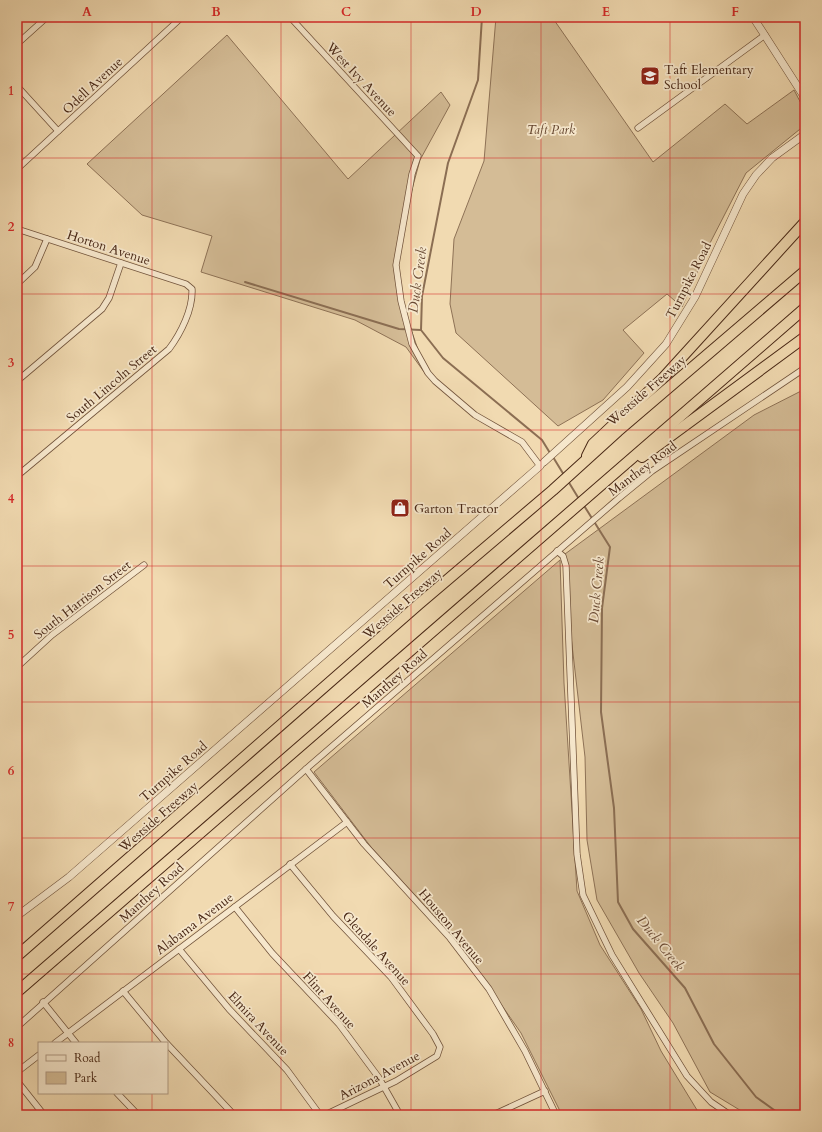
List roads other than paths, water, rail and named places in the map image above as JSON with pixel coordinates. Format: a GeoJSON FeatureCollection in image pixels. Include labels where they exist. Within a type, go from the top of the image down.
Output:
{"type":"FeatureCollection","features":[{"type":"Feature","properties":{"kind":"highway"},"geometry":{"type":"LineString","coordinates":[[583,463],[593,444],[667,373],[805,222]]}},
{"type":"Feature","properties":{"kind":"highway","name":"Westside Freeway"},"geometry":{"type":"LineString","coordinates":[[17,956],[419,604],[553,490],[805,271]]}},
{"type":"Feature","properties":{"kind":"highway"},"geometry":{"type":"LineString","coordinates":[[17,992],[805,308]]}},
{"type":"Feature","properties":{"kind":"highway"},"geometry":{"type":"LineString","coordinates":[[622,466],[635,462],[805,337]]}},
{"type":"Feature","properties":{"kind":"highway"},"geometry":{"type":"LineString","coordinates":[[17,950],[35,941]]}},
{"type":"Feature","properties":{"kind":"highway"},"geometry":{"type":"LineString","coordinates":[[17,999],[50,963]]}},
{"type":"Feature","properties":{"kind":"street"},"geometry":{"type":"LineString","coordinates":[[17,44],[47,17]]}},
{"type":"Feature","properties":{"kind":"street","name":"Odell Avenue"},"geometry":{"type":"LineString","coordinates":[[17,169],[182,17]]}},
{"type":"Feature","properties":{"kind":"street","name":"West Ivy Avenue"},"geometry":{"type":"LineString","coordinates":[[290,17],[418,156],[412,174],[396,265],[401,301],[412,344],[428,373],[435,381],[475,415],[522,442],[542,464]]}},
{"type":"Feature","properties":{"kind":"street"},"geometry":{"type":"LineString","coordinates":[[753,17],[805,98]]}},
{"type":"Feature","properties":{"kind":"street"},"geometry":{"type":"LineString","coordinates":[[638,128],[764,35]]}},
{"type":"Feature","properties":{"kind":"street"},"geometry":{"type":"LineString","coordinates":[[17,86],[58,131]]}},
{"type":"Feature","properties":{"kind":"street","name":"Turnpike Road"},"geometry":{"type":"LineString","coordinates":[[17,915],[69,877],[569,441],[627,387],[666,344],[695,297],[743,194],[756,175],[772,158],[805,134]]}},
{"type":"Feature","properties":{"kind":"street","name":"Horton Avenue"},"geometry":{"type":"LineString","coordinates":[[17,229],[186,284],[192,289]]}},
{"type":"Feature","properties":{"kind":"street"},"geometry":{"type":"LineString","coordinates":[[17,284],[35,267],[41,257],[47,239]]}},
{"type":"Feature","properties":{"kind":"street"},"geometry":{"type":"LineString","coordinates":[[17,381],[102,309],[109,298],[121,263]]}},
{"type":"Feature","properties":{"kind":"street","name":"South Lincoln Street"},"geometry":{"type":"LineString","coordinates":[[17,476],[169,348],[177,338],[183,326],[192,296],[192,289]]}},
{"type":"Feature","properties":{"kind":"street","name":"Manthey Road"},"geometry":{"type":"LineString","coordinates":[[17,1027],[43,1002],[306,769],[646,475],[805,368]]}},
{"type":"Feature","properties":{"kind":"street"},"geometry":{"type":"LineString","coordinates":[[557,551],[563,556],[566,566],[577,854],[583,895],[612,955],[687,1076],[711,1102],[730,1115]]}},
{"type":"Feature","properties":{"kind":"street","name":"South Harrison Street"},"geometry":{"type":"LineString","coordinates":[[17,667],[52,635],[144,565]]}},
{"type":"Feature","properties":{"kind":"street","name":"Houston Avenue"},"geometry":{"type":"LineString","coordinates":[[306,769],[376,858],[426,909],[473,968],[498,1003],[514,1030],[556,1115]]}},
{"type":"Feature","properties":{"kind":"street","name":"Alabama Avenue"},"geometry":{"type":"LineString","coordinates":[[56,1042],[347,822]]}},
{"type":"Feature","properties":{"kind":"street","name":"Glendale Avenue"},"geometry":{"type":"LineString","coordinates":[[290,864],[325,907],[391,977],[440,1044],[440,1050]]}},
{"type":"Feature","properties":{"kind":"street","name":"Flint Avenue"},"geometry":{"type":"LineString","coordinates":[[235,906],[272,953],[339,1024],[384,1087],[400,1115]]}},
{"type":"Feature","properties":{"kind":"street","name":"Elmira Avenue"},"geometry":{"type":"LineString","coordinates":[[179,949],[229,1009],[287,1070],[320,1115]]}},
{"type":"Feature","properties":{"kind":"street"},"geometry":{"type":"LineString","coordinates":[[123,991],[165,1042]]}},
{"type":"Feature","properties":{"kind":"street"},"geometry":{"type":"LineString","coordinates":[[43,1002],[75,1042]]}},
{"type":"Feature","properties":{"kind":"street"},"geometry":{"type":"LineString","coordinates":[[168,1045],[234,1115]]}},
{"type":"Feature","properties":{"kind":"street","name":"Arizona Avenue"},"geometry":{"type":"LineString","coordinates":[[325,1115],[384,1087],[433,1058],[440,1050]]}},
{"type":"Feature","properties":{"kind":"street"},"geometry":{"type":"LineString","coordinates":[[17,1072],[38,1056]]}},
{"type":"Feature","properties":{"kind":"street"},"geometry":{"type":"LineString","coordinates":[[17,1081],[44,1115]]}},
{"type":"Feature","properties":{"kind":"street"},"geometry":{"type":"LineString","coordinates":[[493,1115],[545,1091]]}},
{"type":"Feature","properties":{"kind":"street"},"geometry":{"type":"LineString","coordinates":[[118,1094],[138,1115]]}},
{"type":"Feature","properties":{"kind":"waterway","name":"Duck Creek"},"geometry":{"type":"LineString","coordinates":[[482,17],[478,80],[448,163],[422,296],[421,330],[443,358],[542,440],[550,453]]}},
{"type":"Feature","properties":{"kind":"waterway"},"geometry":{"type":"LineString","coordinates":[[245,282],[399,329],[421,330]]}},
{"type":"Feature","properties":{"kind":"waterway","name":"Duck Creek"},"geometry":{"type":"LineString","coordinates":[[553,457],[564,475]]}},
{"type":"Feature","properties":{"kind":"waterway","name":"Duck Creek"},"geometry":{"type":"LineString","coordinates":[[568,481],[579,499]]}},
{"type":"Feature","properties":{"kind":"waterway","name":"Duck Creek"},"geometry":{"type":"LineString","coordinates":[[583,504],[610,547],[602,608],[601,712],[614,808],[618,902],[633,929],[685,988],[714,1044],[756,1097],[781,1115]]}},
{"type":"Feature","properties":{"kind":"place","name":"Taft Elementary School"},"geometry":{"type":"Point","coordinates":[650,76]}},
{"type":"Feature","properties":{"kind":"place","name":"Garton Tractor"},"geometry":{"type":"Point","coordinates":[400,508]}},
{"type":"Feature","properties":{"kind":"park label","name":"Taft Park"},"geometry":{"type":"Point","coordinates":[551,129]}}]}
